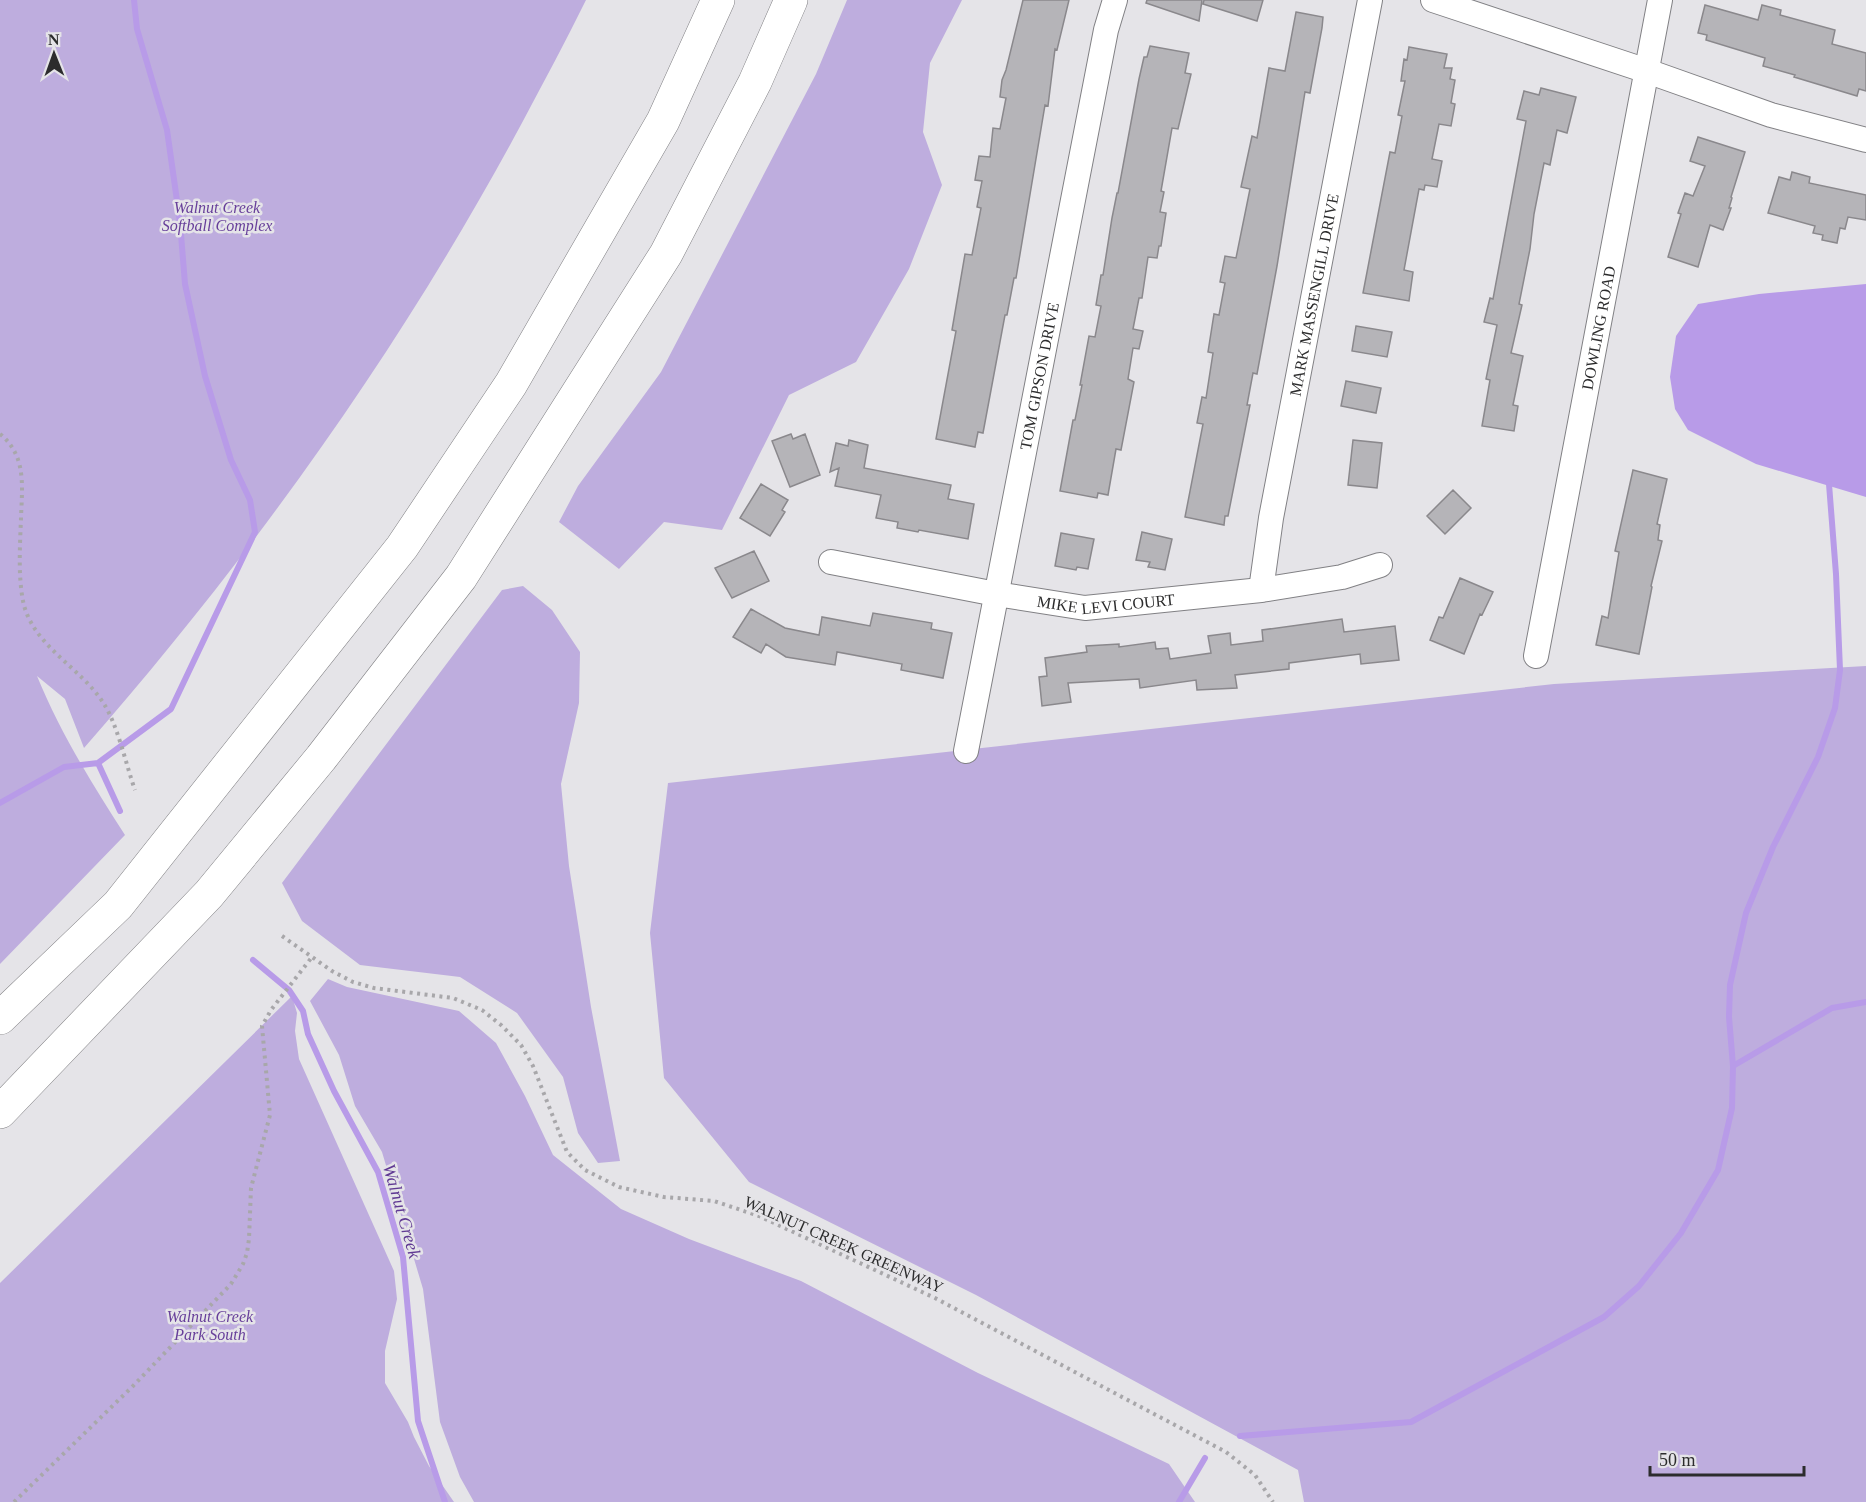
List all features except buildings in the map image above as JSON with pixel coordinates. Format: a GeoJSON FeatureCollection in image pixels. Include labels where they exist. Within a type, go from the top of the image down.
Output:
{"type":"FeatureCollection","features":[{"type":"Feature","properties":{"kind":"highway"},"geometry":{"type":"LineString","coordinates":[[0,1018],[118,905],[402,548],[511,384],[657,131],[718,0]]}},
{"type":"Feature","properties":{"kind":"highway"},"geometry":{"type":"LineString","coordinates":[[0,1112],[209,894],[321,758],[461,577],[666,254],[755,82],[792,0]]}},
{"type":"Feature","properties":{"kind":"street","name":"TOM GIPSON DRIVE"},"geometry":{"type":"LineString","coordinates":[[966,751],[1106,30],[1115,0]]}},
{"type":"Feature","properties":{"kind":"street","name":"MARK MASSENGILL DRIVE"},"geometry":{"type":"LineString","coordinates":[[1261,590],[1274,506],[1370,0]]}},
{"type":"Feature","properties":{"kind":"street"},"geometry":{"type":"LineString","coordinates":[[1433,0],[1771,115],[1866,140]]}},
{"type":"Feature","properties":{"kind":"street","name":"DOWLING ROAD"},"geometry":{"type":"LineString","coordinates":[[1536,656],[1660,0]]}},
{"type":"Feature","properties":{"kind":"street","name":"MIKE LEVI COURT"},"geometry":{"type":"LineString","coordinates":[[831,562],[996,594],[1085,608],[1261,590],[1342,577],[1380,565]]}},
{"type":"Feature","properties":{"kind":"path"},"geometry":{"type":"LineString","coordinates":[[0,434],[15,451],[24,481],[21,519],[21,585],[27,615],[38,632],[87,682],[106,706],[135,790]]}},
{"type":"Feature","properties":{"kind":"path","name":"WALNUT CREEK GREENWAY"},"geometry":{"type":"LineString","coordinates":[[282,936],[332,971],[353,982],[374,988],[453,998],[482,1010],[495,1020],[521,1045],[533,1066],[567,1152],[585,1170],[619,1187],[664,1197],[714,1201],[759,1216],[871,1266],[1226,1452],[1255,1475],[1273,1502]]}},
{"type":"Feature","properties":{"kind":"path"},"geometry":{"type":"LineString","coordinates":[[14,1502],[133,1386],[231,1284],[243,1264],[249,1239],[251,1188],[270,1114],[262,1026],[271,1010],[312,957]]}},
{"type":"Feature","properties":{"kind":"green space","name":"Walnut Creek Softball Complex"},"geometry":{"type":"Polygon","coordinates":[[[0,0],[586,0],[476,205],[427,287],[322,447],[207,600],[84,748],[65,699],[37,676],[77,757],[125,835],[0,964],[0,0]]]}},
{"type":"Feature","properties":{"kind":"green space"},"geometry":{"type":"Polygon","coordinates":[[[847,0],[962,0],[930,63],[923,132],[942,185],[909,269],[856,362],[789,395],[722,530],[664,522],[619,569],[559,522],[578,486],[661,372],[816,74],[847,0]]]}},
{"type":"Feature","properties":{"kind":"green space"},"geometry":{"type":"Polygon","coordinates":[[[523,586],[552,610],[580,652],[579,703],[561,784],[569,866],[591,1007],[620,1161],[598,1163],[578,1133],[563,1077],[517,1013],[460,977],[360,965],[302,921],[282,883],[502,590],[523,586]]]}},
{"type":"Feature","properties":{"kind":"green space"},"geometry":{"type":"Polygon","coordinates":[[[1866,666],[1866,1502],[1304,1502],[1298,1470],[976,1295],[749,1182],[664,1078],[650,933],[668,783],[1554,684],[1866,666]]]}},
{"type":"Feature","properties":{"kind":"green space"},"geometry":{"type":"Polygon","coordinates":[[[328,979],[347,987],[459,1011],[496,1043],[525,1096],[553,1155],[621,1209],[689,1239],[801,1281],[978,1373],[1169,1464],[1195,1502],[474,1502],[460,1477],[440,1422],[423,1289],[382,1152],[355,1106],[339,1055],[310,1001],[328,979]]]}},
{"type":"Feature","properties":{"kind":"green space","name":"Walnut Creek Park South"},"geometry":{"type":"Polygon","coordinates":[[[292,996],[297,1013],[295,1031],[299,1059],[394,1271],[397,1299],[385,1351],[385,1383],[408,1422],[429,1466],[454,1502],[0,1502],[0,1283],[292,996]]]}},
{"type":"Feature","properties":{"kind":"shaded area"},"geometry":{"type":"Polygon","coordinates":[[[1866,284],[1866,497],[1756,464],[1688,430],[1675,409],[1670,377],[1676,336],[1698,304],[1759,294],[1866,284]]]}},
{"type":"Feature","properties":{"kind":"waterway"},"geometry":{"type":"LineString","coordinates":[[0,803],[64,767],[98,763],[171,709],[255,532],[250,500],[231,460],[205,376],[185,284],[180,222],[167,130],[137,29],[134,0]]}},
{"type":"Feature","properties":{"kind":"waterway"},"geometry":{"type":"LineString","coordinates":[[1240,1436],[1411,1422],[1604,1317],[1639,1286],[1681,1233],[1718,1170],[1732,1108],[1730,985],[1746,913],[1773,847],[1818,757],[1835,708],[1840,670],[1829,484]]}},
{"type":"Feature","properties":{"kind":"waterway","name":"Walnut Creek"},"geometry":{"type":"LineString","coordinates":[[98,763],[120,811]]}},
{"type":"Feature","properties":{"kind":"waterway","name":"Walnut Creek"},"geometry":{"type":"LineString","coordinates":[[253,960],[289,990],[303,1011],[308,1034],[334,1091],[378,1172],[403,1257],[418,1421],[445,1502]]}},
{"type":"Feature","properties":{"kind":"waterway"},"geometry":{"type":"LineString","coordinates":[[1733,1066],[1832,1008],[1866,1002]]}},
{"type":"Feature","properties":{"kind":"waterway"},"geometry":{"type":"LineString","coordinates":[[1179,1502],[1205,1458]]}}]}
